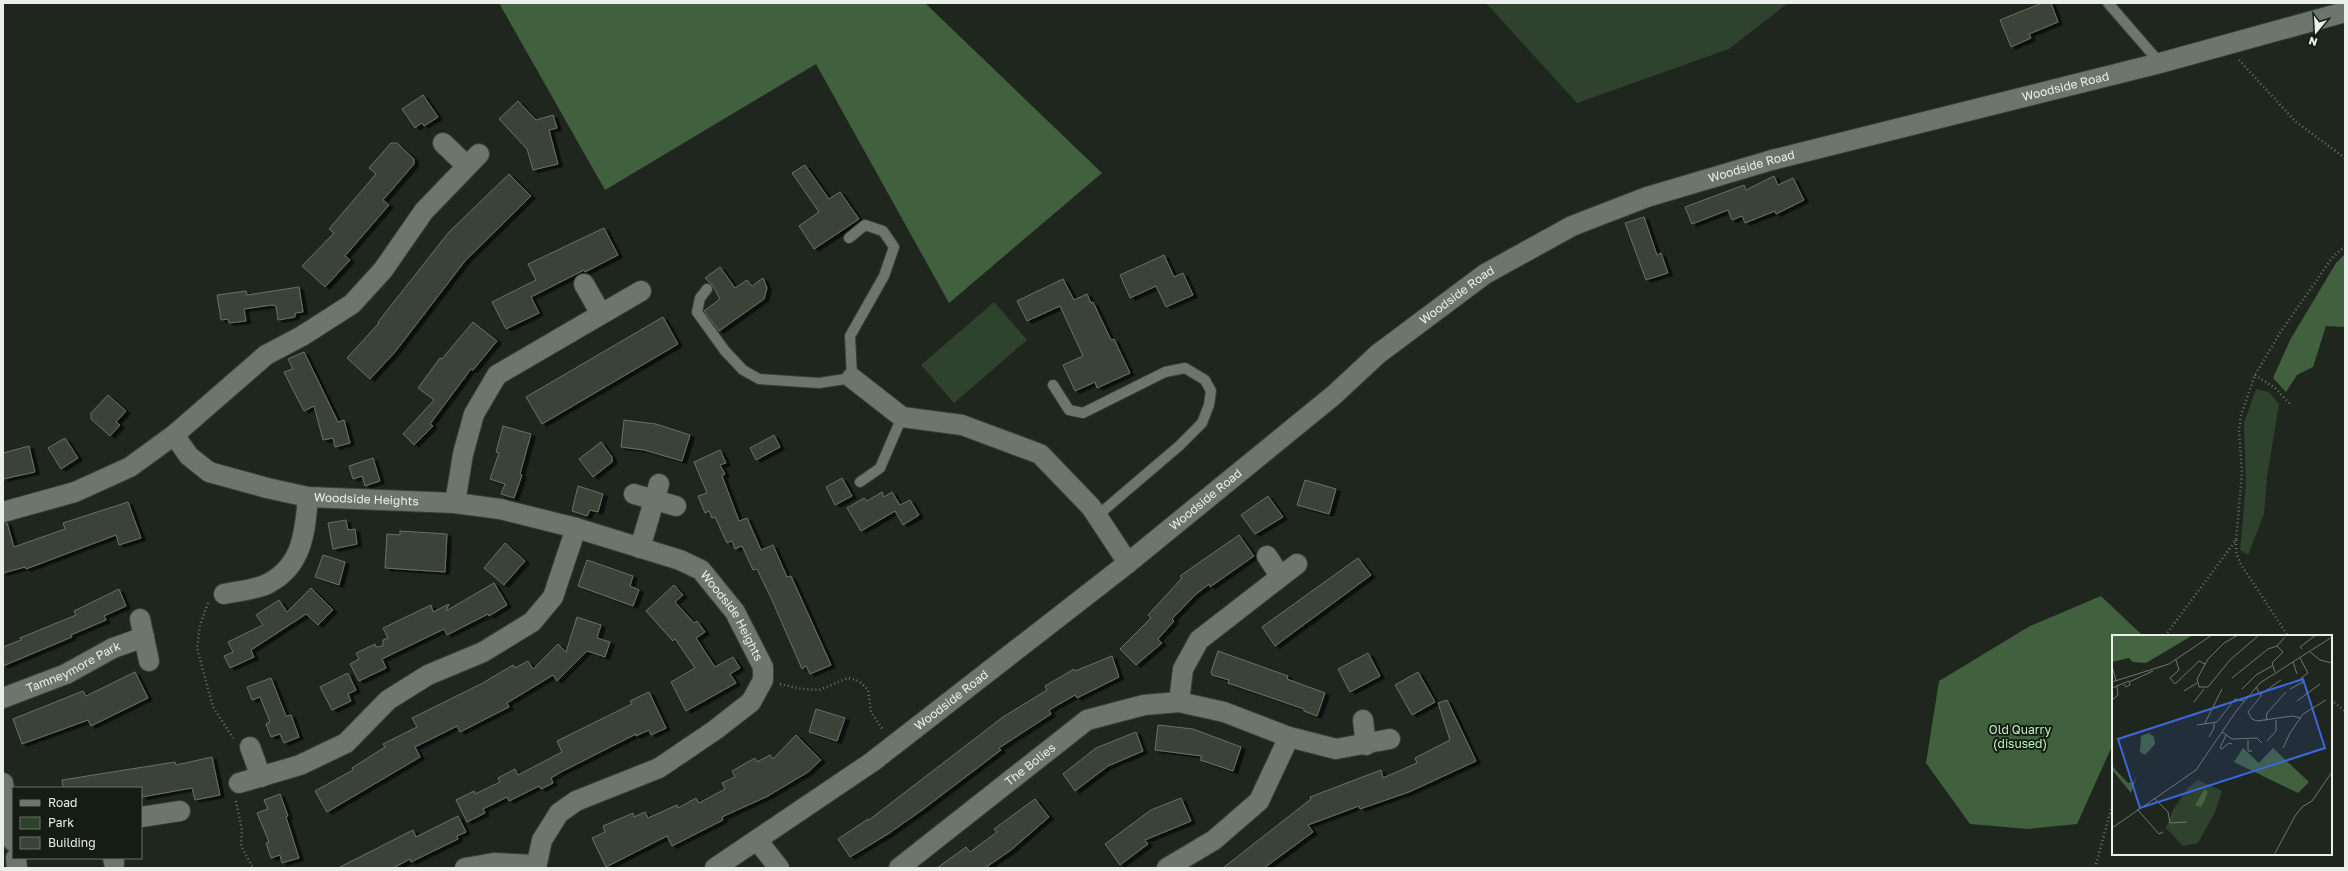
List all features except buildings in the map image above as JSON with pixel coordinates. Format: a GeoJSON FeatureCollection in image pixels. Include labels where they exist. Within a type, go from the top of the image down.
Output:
{"type":"FeatureCollection","features":[{"type":"Feature","properties":{"kind":"street","name":"Woodside Road"},"geometry":{"type":"LineString","coordinates":[[715,868],[895,744],[1128,563],[1334,395],[1378,354],[1485,274],[1572,226],[1647,197],[1772,160],[2160,63],[2345,12]]}},
{"type":"Feature","properties":{"kind":"street"},"geometry":{"type":"LineString","coordinates":[[3,512],[75,492],[130,467],[174,435],[266,355],[302,336],[352,304],[383,270],[424,211],[473,160],[443,143]]}},
{"type":"Feature","properties":{"kind":"street"},"geometry":{"type":"LineString","coordinates":[[584,284],[601,314]]}},
{"type":"Feature","properties":{"kind":"street"},"geometry":{"type":"LineString","coordinates":[[455,503],[463,454],[474,414],[497,375],[641,291]]}},
{"type":"Feature","properties":{"kind":"street"},"geometry":{"type":"LineString","coordinates":[[852,378],[902,417],[962,425],[1040,454],[1092,508],[1128,563]]}},
{"type":"Feature","properties":{"kind":"street","name":"Woodside Heights"},"geometry":{"type":"LineString","coordinates":[[174,435],[189,456],[209,472],[308,497],[455,503],[500,510],[576,528],[680,560],[701,570],[735,612],[763,667],[762,680],[750,702],[715,730],[659,768],[576,801],[559,813],[542,840],[536,866],[494,863],[465,868]]}},
{"type":"Feature","properties":{"kind":"street"},"geometry":{"type":"LineString","coordinates":[[634,494],[657,492],[676,506]]}},
{"type":"Feature","properties":{"kind":"street"},"geometry":{"type":"LineString","coordinates":[[640,548],[657,492]]}},
{"type":"Feature","properties":{"kind":"street"},"geometry":{"type":"LineString","coordinates":[[232,598],[269,584],[289,567],[304,539],[308,497]]}},
{"type":"Feature","properties":{"kind":"street"},"geometry":{"type":"LineString","coordinates":[[239,783],[300,765],[346,743],[388,700],[428,675],[483,652],[532,622],[553,597],[576,528]]}},
{"type":"Feature","properties":{"kind":"street"},"geometry":{"type":"LineString","coordinates":[[1267,556],[1280,576]]}},
{"type":"Feature","properties":{"kind":"street"},"geometry":{"type":"LineString","coordinates":[[1179,702],[1183,669],[1199,640],[1297,564]]}},
{"type":"Feature","properties":{"kind":"street","name":"Tamneymore Park"},"geometry":{"type":"LineString","coordinates":[[3,698],[66,674],[113,648],[142,628],[149,661]]}},
{"type":"Feature","properties":{"kind":"street","name":"The Bolies"},"geometry":{"type":"LineString","coordinates":[[899,868],[1087,720],[1144,705],[1179,702],[1224,712],[1289,737],[1336,749],[1390,740]]}},
{"type":"Feature","properties":{"kind":"street"},"geometry":{"type":"LineString","coordinates":[[1363,720],[1366,745]]}},
{"type":"Feature","properties":{"kind":"street"},"geometry":{"type":"LineString","coordinates":[[1167,868],[1214,840],[1259,801],[1289,737]]}},
{"type":"Feature","properties":{"kind":"street"},"geometry":{"type":"LineString","coordinates":[[250,746],[260,777]]}},
{"type":"Feature","properties":{"kind":"street"},"geometry":{"type":"LineString","coordinates":[[3,783],[12,832]]}},
{"type":"Feature","properties":{"kind":"street"},"geometry":{"type":"LineString","coordinates":[[142,817],[180,811]]}},
{"type":"Feature","properties":{"kind":"street"},"geometry":{"type":"LineString","coordinates":[[757,840],[779,868]]}},
{"type":"Feature","properties":{"kind":"lane"},"geometry":{"type":"LineString","coordinates":[[2108,3],[2160,63]]}},
{"type":"Feature","properties":{"kind":"lane"},"geometry":{"type":"LineString","coordinates":[[707,289],[700,298],[697,312],[716,340],[743,370],[759,379],[819,383],[852,378],[850,336],[884,276],[894,247],[883,231],[865,225],[849,238]]}},
{"type":"Feature","properties":{"kind":"lane"},"geometry":{"type":"LineString","coordinates":[[1052,385],[1069,410],[1083,413],[1165,372],[1185,368],[1205,380],[1211,392],[1210,405],[1202,422],[1180,446],[1097,516]]}},
{"type":"Feature","properties":{"kind":"lane"},"geometry":{"type":"LineString","coordinates":[[860,482],[880,468],[902,417]]}},
{"type":"Feature","properties":{"kind":"path"},"geometry":{"type":"LineString","coordinates":[[2226,45],[2296,122],[2345,158]]}},
{"type":"Feature","properties":{"kind":"path"},"geometry":{"type":"LineString","coordinates":[[2287,635],[2240,562],[2236,552],[2242,473],[2239,430],[2241,415],[2255,375],[2280,333],[2332,258],[2345,246]]}},
{"type":"Feature","properties":{"kind":"path"},"geometry":{"type":"LineString","coordinates":[[2255,375],[2275,388],[2290,404]]}},
{"type":"Feature","properties":{"kind":"path"},"geometry":{"type":"LineString","coordinates":[[2166,635],[2236,540]]}},
{"type":"Feature","properties":{"kind":"path"},"geometry":{"type":"LineString","coordinates":[[232,598],[208,603],[200,624],[197,648],[213,707],[236,743],[250,746]]}},
{"type":"Feature","properties":{"kind":"path"},"geometry":{"type":"LineString","coordinates":[[762,680],[802,689],[819,690],[848,678],[859,681],[868,690],[871,712],[895,744]]}},
{"type":"Feature","properties":{"kind":"path"},"geometry":{"type":"LineString","coordinates":[[2332,701],[2345,711]]}},
{"type":"Feature","properties":{"kind":"path"},"geometry":{"type":"LineString","coordinates":[[239,783],[235,800],[242,830],[241,846],[253,868]]}},
{"type":"Feature","properties":{"kind":"path"},"geometry":{"type":"LineString","coordinates":[[2095,868],[2112,806]]}},
{"type":"Feature","properties":{"kind":"green space"},"geometry":{"type":"Polygon","coordinates":[[[499,3],[925,3],[1102,173],[949,303],[816,64],[605,190],[499,3]]]}},
{"type":"Feature","properties":{"kind":"green space"},"geometry":{"type":"Polygon","coordinates":[[[1486,3],[1788,3],[1729,49],[1577,103],[1486,3]]]}},
{"type":"Feature","properties":{"kind":"green space"},"geometry":{"type":"Polygon","coordinates":[[[2345,254],[2345,327],[2326,326],[2313,367],[2297,375],[2286,392],[2273,378],[2290,340],[2336,263],[2345,254]]]}},
{"type":"Feature","properties":{"kind":"green space"},"geometry":{"type":"Polygon","coordinates":[[[994,302],[1027,340],[954,403],[921,365],[994,302]]]}},
{"type":"Feature","properties":{"kind":"green space"},"geometry":{"type":"Polygon","coordinates":[[[2256,389],[2269,392],[2279,404],[2267,477],[2264,514],[2248,555],[2240,550],[2246,485],[2244,423],[2256,389]]]}},
{"type":"Feature","properties":{"kind":"green space","name":"Old Quarry (disused)"},"geometry":{"type":"Polygon","coordinates":[[[2101,596],[2142,635],[2112,635],[2112,746],[2077,824],[2028,829],[1970,824],[1926,763],[1939,681],[2030,626],[2101,596]]]}}]}
